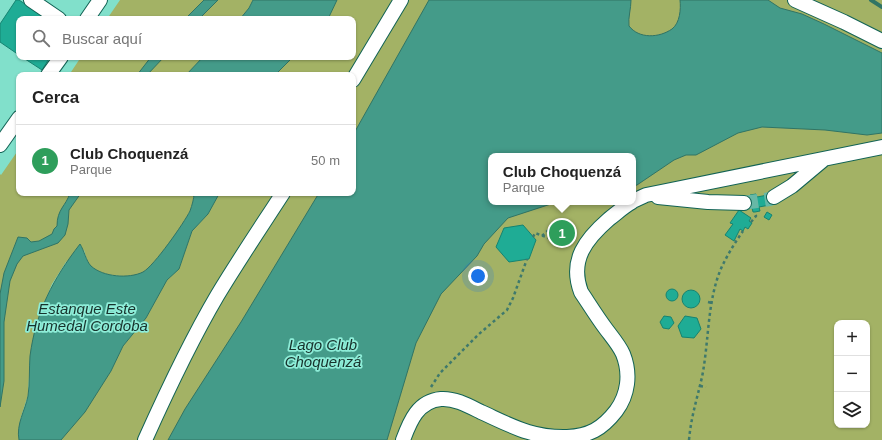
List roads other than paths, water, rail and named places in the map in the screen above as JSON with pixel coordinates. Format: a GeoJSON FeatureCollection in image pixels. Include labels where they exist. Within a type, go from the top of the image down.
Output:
{"type":"FeatureCollection","features":[{"type":"Feature","properties":{"kind":"street"},"geometry":{"type":"LineString","coordinates":[[30,0],[54,16]]}},
{"type":"Feature","properties":{"kind":"street"},"geometry":{"type":"LineString","coordinates":[[89,16],[100,0]]}},
{"type":"Feature","properties":{"kind":"street"},"geometry":{"type":"LineString","coordinates":[[356,75],[400,0]]}},
{"type":"Feature","properties":{"kind":"street"},"geometry":{"type":"LineString","coordinates":[[795,0],[882,41]]}},
{"type":"Feature","properties":{"kind":"street"},"geometry":{"type":"LineString","coordinates":[[50,72],[59,60]]}},
{"type":"Feature","properties":{"kind":"street"},"geometry":{"type":"LineString","coordinates":[[0,145],[16,122]]}},
{"type":"Feature","properties":{"kind":"street"},"geometry":{"type":"LineString","coordinates":[[636,200],[646,195],[882,147]]}},
{"type":"Feature","properties":{"kind":"street"},"geometry":{"type":"LineString","coordinates":[[774,197],[802,178],[824,159]]}},
{"type":"Feature","properties":{"kind":"street"},"geometry":{"type":"LineString","coordinates":[[646,195],[700,201],[744,203]]}},
{"type":"Feature","properties":{"kind":"street"},"geometry":{"type":"LineString","coordinates":[[145,440],[161,404],[205,317],[218,294],[281,196]]}},
{"type":"Feature","properties":{"kind":"street"},"geometry":{"type":"LineString","coordinates":[[403,440],[413,416],[423,405],[433,401],[449,399],[460,402],[542,438],[589,434],[598,429],[613,414],[620,406],[627,392],[627,373],[623,354],[581,292],[578,284],[577,266],[587,241],[601,226],[627,205]]}},
{"type":"Feature","properties":{"kind":"water"},"geometry":{"type":"Polygon","coordinates":[[[204,0],[218,0],[202,16],[188,16],[204,0]]]}},
{"type":"Feature","properties":{"kind":"water"},"geometry":{"type":"Polygon","coordinates":[[[253,0],[337,0],[329,16],[242,16],[253,0]]]}},
{"type":"Feature","properties":{"kind":"water","name":"Lago Club Choquenzá"},"geometry":{"type":"Polygon","coordinates":[[[429,0],[631,0],[629,26],[638,33],[649,36],[667,32],[675,26],[679,16],[680,0],[768,0],[780,8],[802,14],[882,53],[882,133],[867,135],[825,130],[762,127],[738,133],[696,155],[686,155],[674,160],[636,185],[636,153],[488,153],[488,205],[548,205],[508,218],[484,244],[477,256],[441,294],[416,343],[387,440],[168,440],[185,409],[241,322],[317,196],[356,196],[356,130],[429,0]]]}},
{"type":"Feature","properties":{"kind":"water"},"geometry":{"type":"Polygon","coordinates":[[[149,60],[161,60],[150,72],[139,72],[149,60]]]}},
{"type":"Feature","properties":{"kind":"water"},"geometry":{"type":"Polygon","coordinates":[[[200,60],[290,60],[278,72],[189,72],[200,60]]]}},
{"type":"Feature","properties":{"kind":"water"},"geometry":{"type":"Polygon","coordinates":[[[68,196],[79,196],[69,210],[68,224],[65,235],[58,243],[23,256],[17,264],[10,281],[4,322],[4,381],[0,407],[0,294],[4,273],[18,237],[27,238],[31,242],[39,241],[52,234],[57,226],[58,216],[68,196]]]}},
{"type":"Feature","properties":{"kind":"water","name":"Estanque Este Humedal Cordoba"},"geometry":{"type":"Polygon","coordinates":[[[194,196],[218,196],[208,214],[192,231],[179,269],[167,280],[146,318],[123,346],[111,371],[85,412],[61,440],[19,440],[18,434],[20,423],[28,396],[30,356],[37,324],[47,296],[70,257],[80,244],[89,264],[102,273],[116,276],[131,276],[143,272],[154,262],[182,225],[190,211],[194,196]]]}},
{"type":"Feature","properties":{"kind":"waterway"},"geometry":{"type":"LineString","coordinates":[[871,0],[882,7]]}},
{"type":"Feature","properties":{"kind":"tunnel"},"geometry":{"type":"LineString","coordinates":[[744,203],[774,197]]}},
{"type":"Feature","properties":{"kind":"place","name":"Club Choquenzá"},"geometry":{"type":"Point","coordinates":[562,233]}}]}
